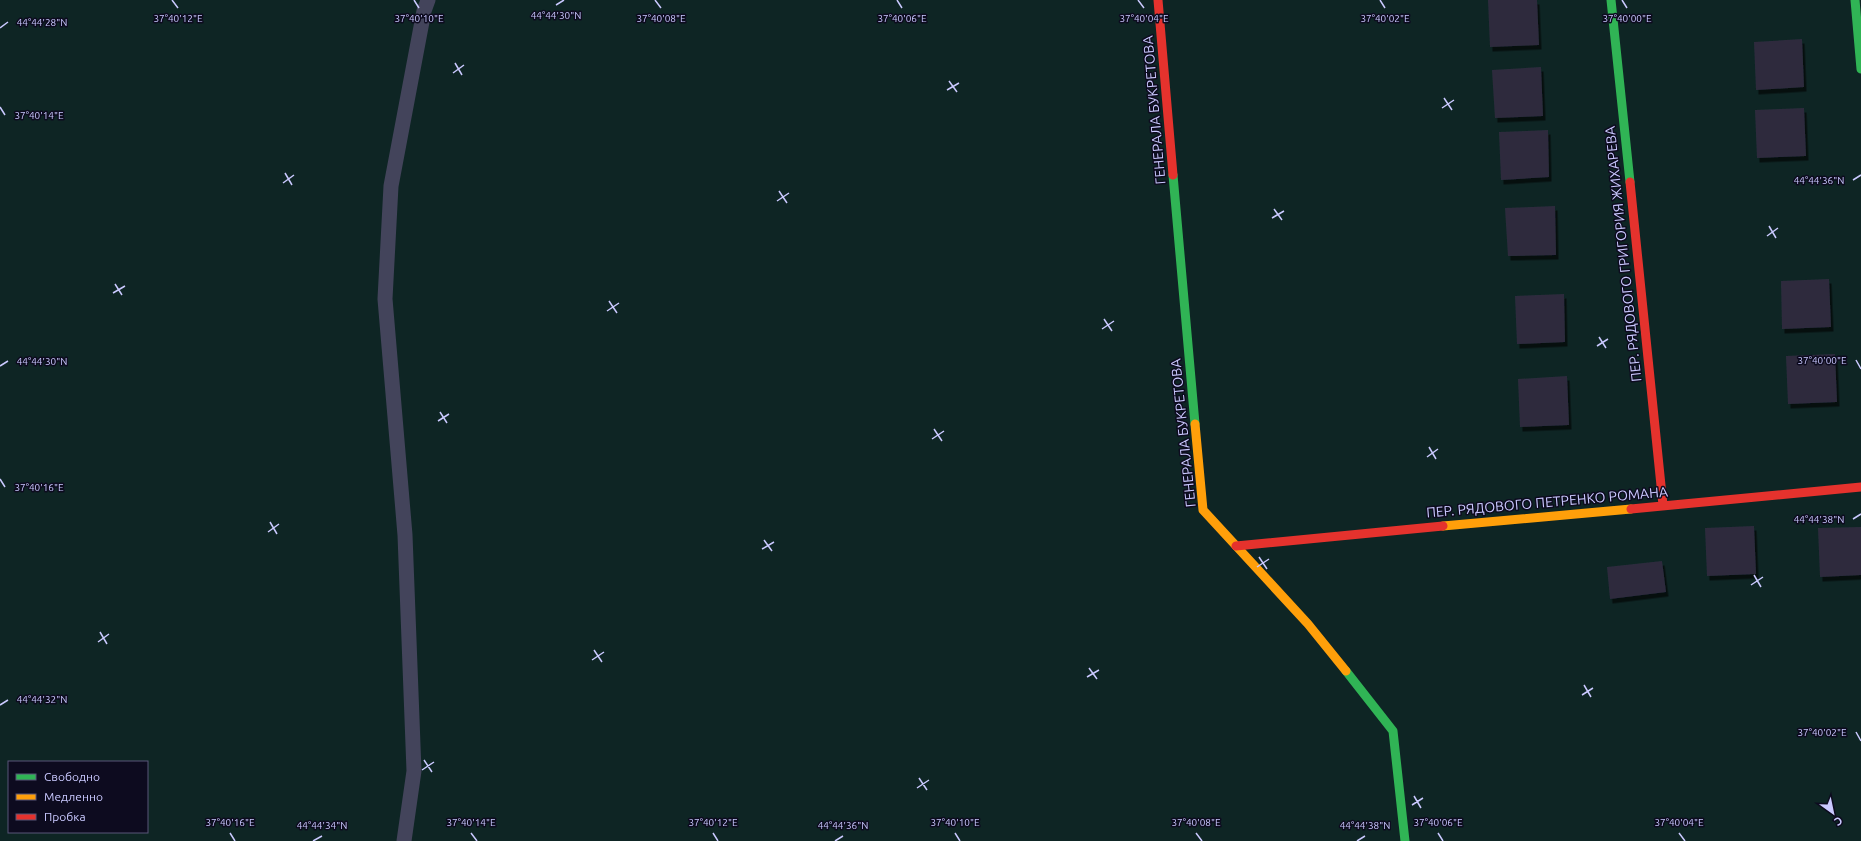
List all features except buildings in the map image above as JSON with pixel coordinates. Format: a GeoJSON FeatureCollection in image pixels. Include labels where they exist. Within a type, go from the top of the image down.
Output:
{"type":"FeatureCollection","features":[{"type":"Feature","properties":{"kind":"street","name":"ГЕНЕРАЛА БУКРЕТОВА"},"geometry":{"type":"LineString","coordinates":[[1158,0],[1203,510],[1308,624],[1393,731],[1405,841]]}},
{"type":"Feature","properties":{"kind":"street","name":"ПЕР. РЯДОВОГО ГРИГОРИЯ ЖИХАРЕВА"},"geometry":{"type":"LineString","coordinates":[[1611,0],[1663,505]]}},
{"type":"Feature","properties":{"kind":"street"},"geometry":{"type":"LineString","coordinates":[[1855,0],[1861,69]]}},
{"type":"Feature","properties":{"kind":"street","name":"ПЕР. РЯДОВОГО ПЕТРЕНКО РОМАНА"},"geometry":{"type":"LineString","coordinates":[[1236,546],[1861,486]]}},
{"type":"Feature","properties":{"kind":"lane"},"geometry":{"type":"LineString","coordinates":[[404,841],[414,764],[405,535],[385,299],[391,186],[424,11],[428,0]]}},
{"type":"Feature","properties":{"kind":"green space"},"geometry":{"type":"Polygon","coordinates":[[[0,0],[1861,0],[1861,841],[0,841],[0,0]]]}},
{"type":"Feature","properties":{"kind":"traffic: fast"},"geometry":{"type":"LineString","coordinates":[[1611,0],[1630,182]]}},
{"type":"Feature","properties":{"kind":"traffic: fast"},"geometry":{"type":"LineString","coordinates":[[1855,0],[1861,69]]}},
{"type":"Feature","properties":{"kind":"traffic: fast"},"geometry":{"type":"LineString","coordinates":[[1173,175],[1195,424]]}},
{"type":"Feature","properties":{"kind":"traffic: fast"},"geometry":{"type":"LineString","coordinates":[[1346,671],[1393,731],[1405,841]]}},
{"type":"Feature","properties":{"kind":"traffic: slow"},"geometry":{"type":"LineString","coordinates":[[1195,424],[1203,510],[1308,624],[1346,671]]}},
{"type":"Feature","properties":{"kind":"traffic: slow"},"geometry":{"type":"LineString","coordinates":[[1443,526],[1631,509]]}},
{"type":"Feature","properties":{"kind":"traffic: jam"},"geometry":{"type":"LineString","coordinates":[[1158,0],[1173,175]]}},
{"type":"Feature","properties":{"kind":"traffic: jam"},"geometry":{"type":"LineString","coordinates":[[1630,182],[1663,505]]}},
{"type":"Feature","properties":{"kind":"traffic: jam"},"geometry":{"type":"LineString","coordinates":[[1631,509],[1861,487]]}},
{"type":"Feature","properties":{"kind":"traffic: jam"},"geometry":{"type":"LineString","coordinates":[[1236,546],[1443,526]]}}]}
